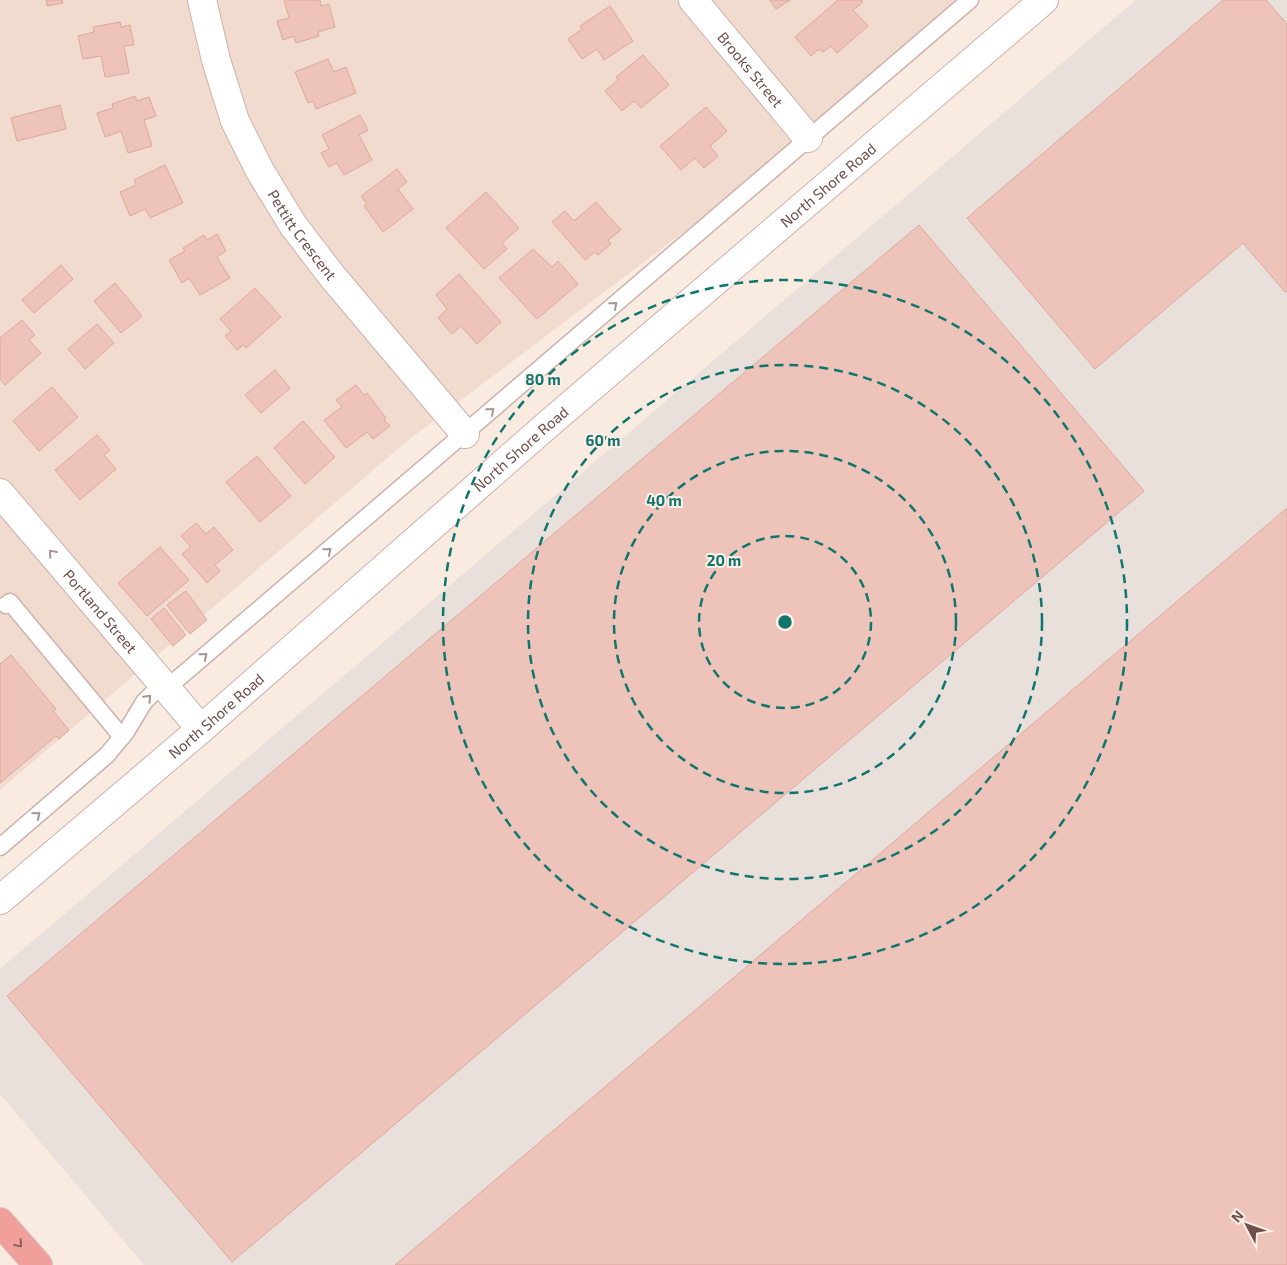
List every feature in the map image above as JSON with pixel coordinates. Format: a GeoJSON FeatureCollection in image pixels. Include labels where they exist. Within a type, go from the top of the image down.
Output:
{"type":"FeatureCollection","features":[{"type":"Feature","properties":{"kind":"highway"},"geometry":{"type":"LineString","coordinates":[[0,1222],[38,1265]]}},
{"type":"Feature","properties":{"kind":"main road","name":"Pettitt Crescent"},"geometry":{"type":"LineString","coordinates":[[202,0],[216,60],[235,121],[260,171],[292,225],[332,276],[465,434]]}},
{"type":"Feature","properties":{"kind":"main road","name":"Brooks Street"},"geometry":{"type":"LineString","coordinates":[[694,0],[808,138]]}},
{"type":"Feature","properties":{"kind":"main road","name":"North Shore Road"},"geometry":{"type":"LineString","coordinates":[[0,900],[201,729],[546,426],[1044,0]]}},
{"type":"Feature","properties":{"kind":"main road","name":"Portland Street"},"geometry":{"type":"LineString","coordinates":[[0,493],[201,729]]}},
{"type":"Feature","properties":{"kind":"lane"},"geometry":{"type":"LineString","coordinates":[[0,847],[102,760],[122,737],[144,702],[465,434],[970,0]]}},
{"type":"Feature","properties":{"kind":"lane"},"geometry":{"type":"LineString","coordinates":[[6,605],[10,602],[122,737]]}},
{"type":"Feature","properties":{"kind":"shaded area"},"geometry":{"type":"Polygon","coordinates":[[[0,0],[970,0],[808,138],[407,441],[0,790],[0,0]]]}},
{"type":"Feature","properties":{"kind":"shaded area"},"geometry":{"type":"Polygon","coordinates":[[[1136,0],[1287,0],[1287,1265],[144,1265],[0,1094],[0,969],[1136,0]]]}},
{"type":"Feature","properties":{"kind":"building"},"geometry":{"type":"Polygon","coordinates":[[[46,0],[62,0],[63,3],[47,6],[46,0]]]}},
{"type":"Feature","properties":{"kind":"building"},"geometry":{"type":"Polygon","coordinates":[[[284,0],[320,0],[321,6],[329,4],[335,27],[318,32],[319,36],[296,43],[294,36],[283,40],[277,21],[289,18],[284,0]]]}},
{"type":"Feature","properties":{"kind":"building"},"geometry":{"type":"Polygon","coordinates":[[[770,0],[790,0],[776,9],[770,0]]]}},
{"type":"Feature","properties":{"kind":"building"},"geometry":{"type":"Polygon","coordinates":[[[838,0],[861,0],[863,2],[853,10],[868,26],[837,53],[831,46],[823,52],[819,49],[811,56],[795,37],[838,0]]]}},
{"type":"Feature","properties":{"kind":"building"},"geometry":{"type":"Polygon","coordinates":[[[1223,0],[1266,0],[1287,24],[1287,291],[1285,292],[1243,243],[1095,369],[967,218],[1223,0]]]}},
{"type":"Feature","properties":{"kind":"building"},"geometry":{"type":"Polygon","coordinates":[[[610,6],[633,41],[604,60],[597,49],[582,59],[568,39],[582,29],[580,26],[610,6]]]}},
{"type":"Feature","properties":{"kind":"building"},"geometry":{"type":"Polygon","coordinates":[[[120,22],[121,27],[130,25],[134,45],[124,46],[129,73],[105,77],[101,56],[83,59],[78,36],[94,32],[93,27],[120,22]]]}},
{"type":"Feature","properties":{"kind":"building"},"geometry":{"type":"Polygon","coordinates":[[[643,55],[669,85],[641,108],[634,101],[622,111],[605,91],[618,80],[616,77],[643,55]]]}},
{"type":"Feature","properties":{"kind":"building"},"geometry":{"type":"Polygon","coordinates":[[[328,59],[334,72],[346,67],[356,93],[316,109],[313,101],[308,103],[295,72],[328,59]]]}},
{"type":"Feature","properties":{"kind":"building"},"geometry":{"type":"Polygon","coordinates":[[[135,96],[137,101],[149,97],[156,116],[144,120],[152,146],[128,153],[121,131],[105,137],[97,113],[113,108],[112,104],[135,96]]]}},
{"type":"Feature","properties":{"kind":"building"},"geometry":{"type":"Polygon","coordinates":[[[60,105],[66,129],[17,141],[11,118],[60,105]]]}},
{"type":"Feature","properties":{"kind":"building"},"geometry":{"type":"Polygon","coordinates":[[[706,107],[727,131],[710,146],[718,156],[704,168],[695,158],[681,170],[660,146],[706,107]]]}},
{"type":"Feature","properties":{"kind":"building"},"geometry":{"type":"Polygon","coordinates":[[[360,115],[368,130],[359,135],[372,160],[344,175],[337,163],[329,167],[321,153],[329,149],[322,135],[360,115]]]}},
{"type":"Feature","properties":{"kind":"building"},"geometry":{"type":"Polygon","coordinates":[[[165,165],[183,203],[150,218],[145,209],[130,216],[120,192],[136,185],[134,180],[165,165]]]}},
{"type":"Feature","properties":{"kind":"building"},"geometry":{"type":"Polygon","coordinates":[[[397,169],[407,182],[398,189],[413,209],[383,232],[364,206],[367,204],[361,196],[397,169]]]}},
{"type":"Feature","properties":{"kind":"building"},"geometry":{"type":"Polygon","coordinates":[[[486,192],[519,228],[502,243],[507,249],[484,269],[446,228],[486,192]]]}},
{"type":"Feature","properties":{"kind":"building"},"geometry":{"type":"Polygon","coordinates":[[[596,202],[621,230],[608,240],[611,244],[598,255],[595,252],[585,260],[552,222],[565,211],[574,221],[596,202]]]}},
{"type":"Feature","properties":{"kind":"building"},"geometry":{"type":"Polygon","coordinates":[[[919,225],[1144,491],[232,1262],[7,996],[919,225]]]}},
{"type":"Feature","properties":{"kind":"building"},"geometry":{"type":"Polygon","coordinates":[[[217,234],[226,251],[217,257],[230,278],[200,295],[189,278],[182,283],[169,260],[185,251],[183,248],[204,235],[207,240],[217,234]]]}},
{"type":"Feature","properties":{"kind":"building"},"geometry":{"type":"Polygon","coordinates":[[[533,249],[552,267],[558,261],[578,284],[537,319],[499,278],[533,249]]]}},
{"type":"Feature","properties":{"kind":"building"},"geometry":{"type":"Polygon","coordinates":[[[61,265],[73,279],[34,313],[22,300],[61,265]]]}},
{"type":"Feature","properties":{"kind":"building"},"geometry":{"type":"Polygon","coordinates":[[[459,274],[501,322],[477,344],[461,326],[452,334],[438,318],[447,309],[436,295],[459,274]]]}},
{"type":"Feature","properties":{"kind":"building"},"geometry":{"type":"Polygon","coordinates":[[[115,283],[142,316],[121,333],[94,301],[115,283]]]}},
{"type":"Feature","properties":{"kind":"building"},"geometry":{"type":"Polygon","coordinates":[[[255,288],[281,317],[246,348],[243,345],[237,350],[225,336],[231,331],[220,319],[255,288]]]}},
{"type":"Feature","properties":{"kind":"building"},"geometry":{"type":"Polygon","coordinates":[[[22,320],[35,335],[29,340],[41,353],[5,385],[0,379],[0,338],[22,320]]]}},
{"type":"Feature","properties":{"kind":"building"},"geometry":{"type":"Polygon","coordinates":[[[97,324],[114,343],[85,369],[68,349],[97,324]]]}},
{"type":"Feature","properties":{"kind":"building"},"geometry":{"type":"Polygon","coordinates":[[[275,370],[290,388],[261,413],[245,395],[275,370]]]}},
{"type":"Feature","properties":{"kind":"building"},"geometry":{"type":"Polygon","coordinates":[[[356,385],[364,395],[367,393],[390,426],[373,439],[367,432],[346,448],[324,420],[342,407],[336,400],[356,385]]]}},
{"type":"Feature","properties":{"kind":"building"},"geometry":{"type":"Polygon","coordinates":[[[52,387],[78,417],[39,451],[13,421],[52,387]]]}},
{"type":"Feature","properties":{"kind":"building"},"geometry":{"type":"Polygon","coordinates":[[[303,421],[335,457],[305,484],[274,448],[303,421]]]}},
{"type":"Feature","properties":{"kind":"building"},"geometry":{"type":"Polygon","coordinates":[[[97,435],[110,450],[104,455],[116,469],[80,500],[55,470],[97,435]]]}},
{"type":"Feature","properties":{"kind":"building"},"geometry":{"type":"Polygon","coordinates":[[[257,456],[291,496],[260,522],[226,482],[257,456]]]}},
{"type":"Feature","properties":{"kind":"building"},"geometry":{"type":"Polygon","coordinates":[[[1287,508],[1287,1265],[395,1265],[1287,508]]]}},
{"type":"Feature","properties":{"kind":"building"},"geometry":{"type":"Polygon","coordinates":[[[196,523],[206,534],[214,527],[233,550],[215,565],[220,571],[207,583],[182,554],[191,547],[181,536],[196,523]]]}},
{"type":"Feature","properties":{"kind":"building"},"geometry":{"type":"Polygon","coordinates":[[[160,547],[189,580],[147,616],[118,583],[160,547]]]}},
{"type":"Feature","properties":{"kind":"building"},"geometry":{"type":"Polygon","coordinates":[[[186,591],[207,620],[190,634],[167,605],[186,591]]]}},
{"type":"Feature","properties":{"kind":"building"},"geometry":{"type":"Polygon","coordinates":[[[164,608],[186,635],[173,646],[151,619],[164,608]]]}},
{"type":"Feature","properties":{"kind":"building"},"geometry":{"type":"Polygon","coordinates":[[[11,655],[56,709],[53,711],[69,730],[59,739],[56,736],[0,783],[0,664],[11,655]]]}}]}
